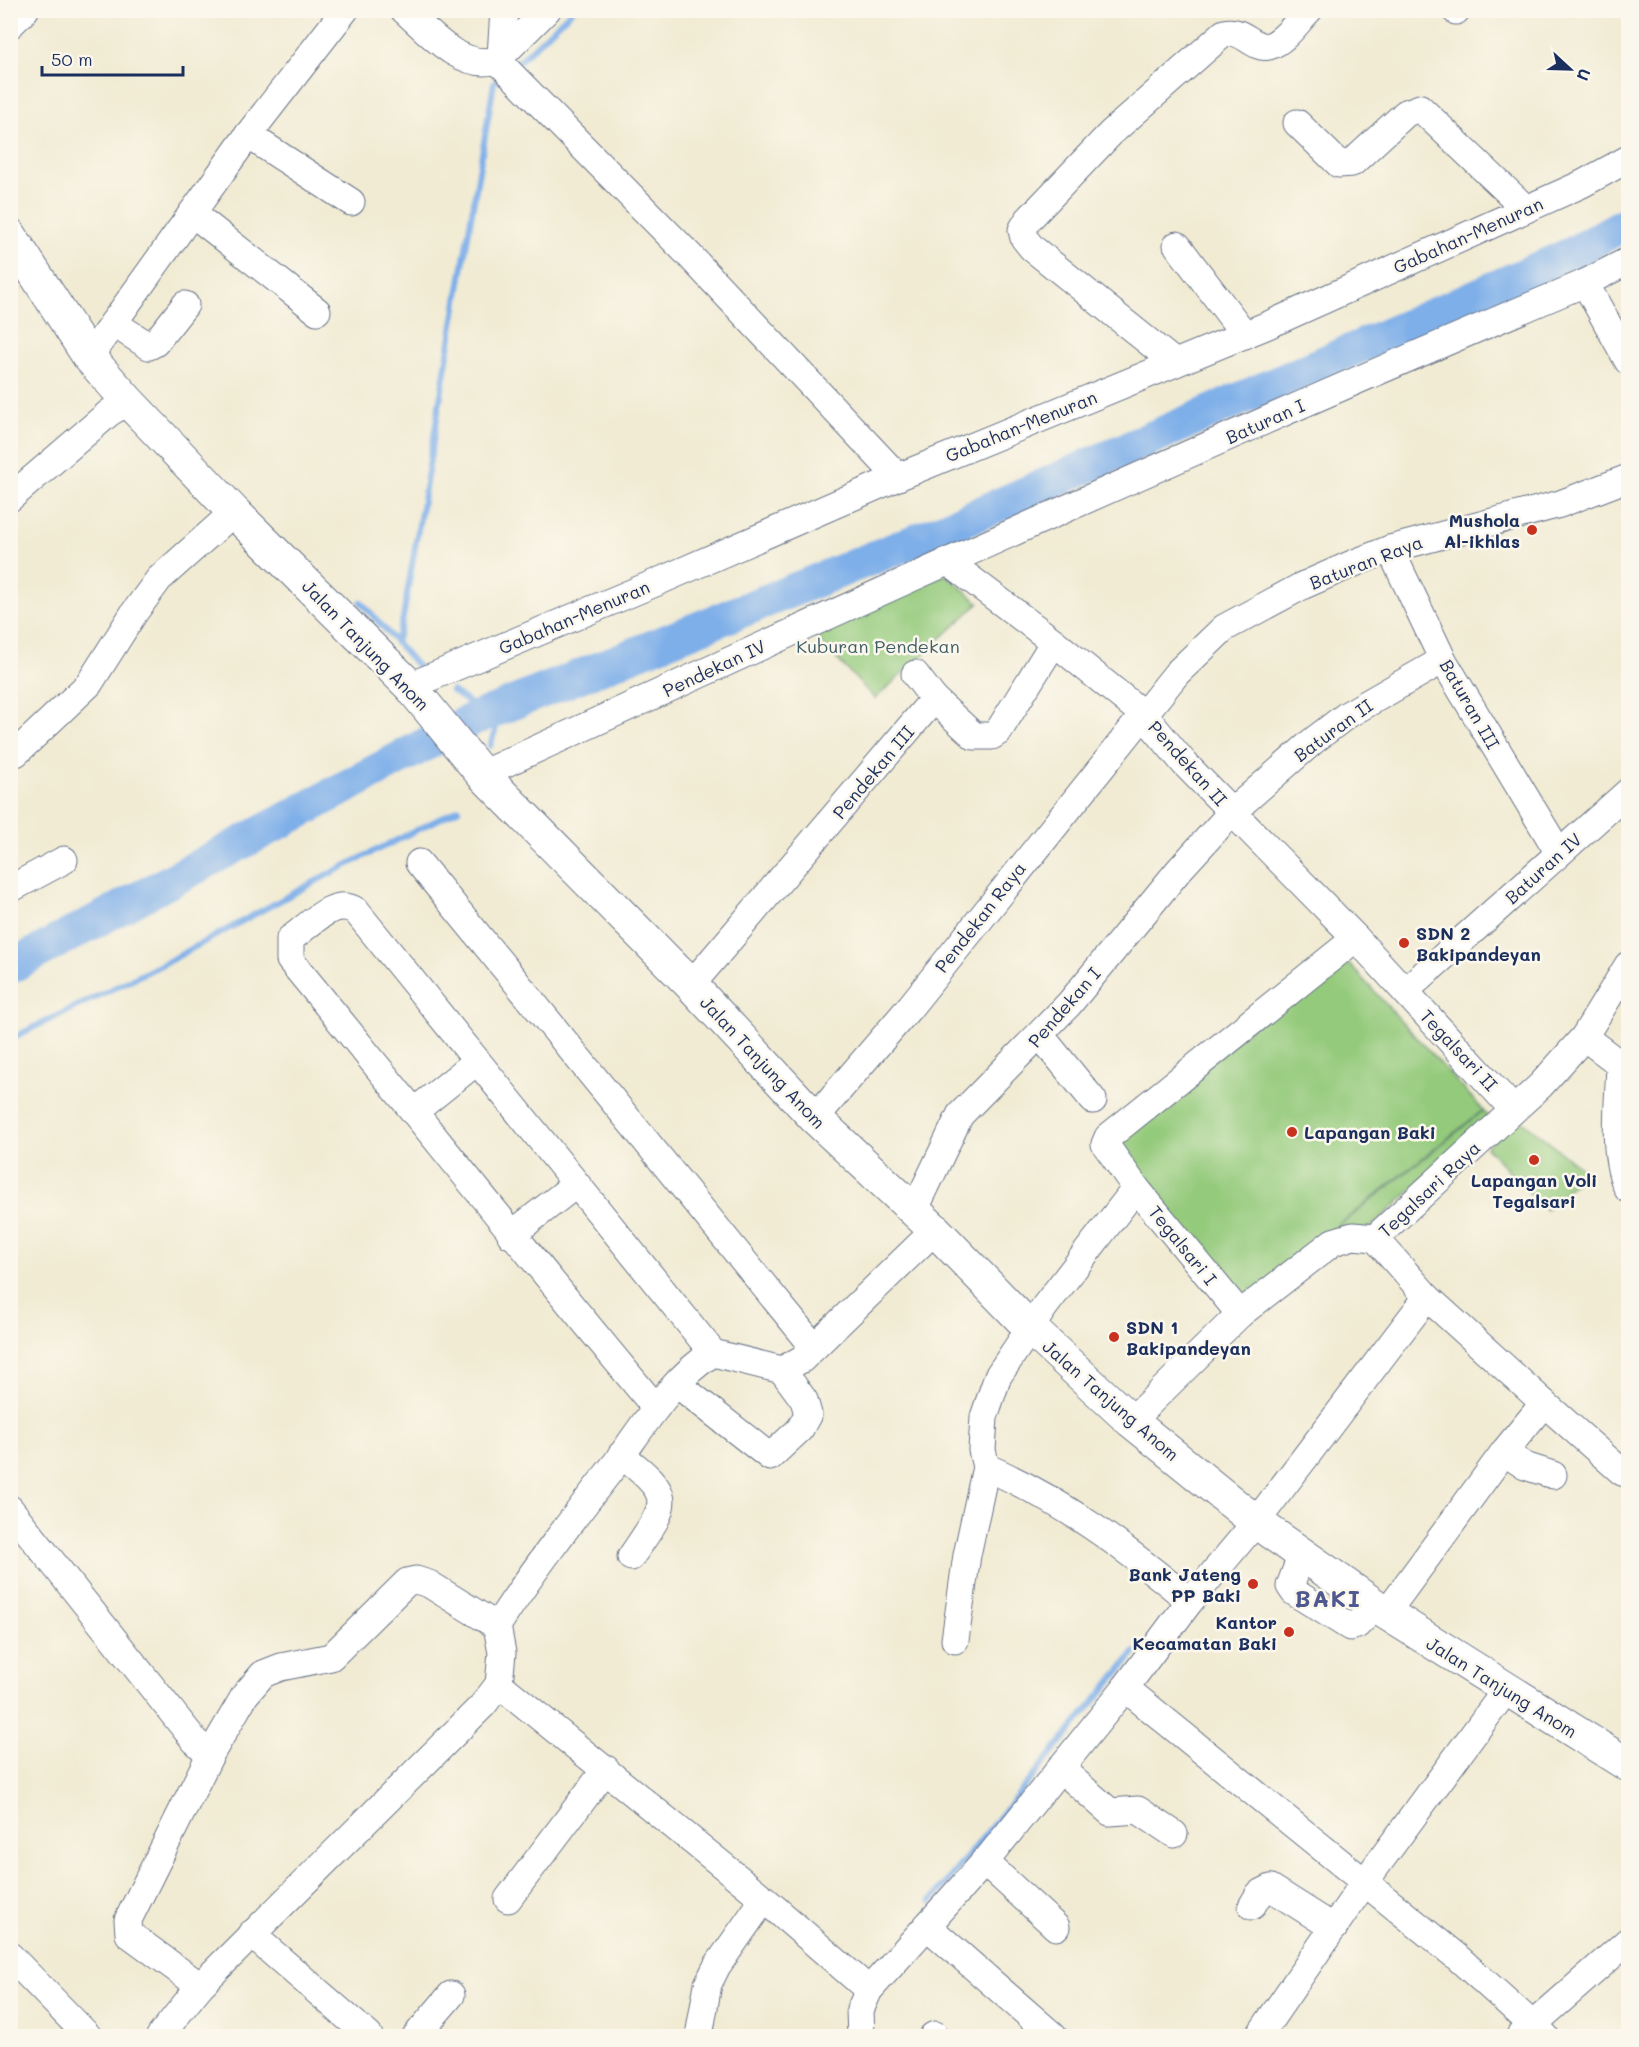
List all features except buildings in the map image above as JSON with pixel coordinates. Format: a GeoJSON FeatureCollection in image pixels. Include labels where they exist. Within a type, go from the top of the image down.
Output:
{"type":"FeatureCollection","features":[{"type":"Feature","properties":{"kind":"main road","name":"Jalan Tanjung Anom"},"geometry":{"type":"LineString","coordinates":[[14,250],[88,357],[128,401],[234,512],[419,697],[476,767],[691,985],[814,1118],[924,1221],[1030,1328],[1131,1421],[1256,1522],[1381,1609],[1506,1690],[1629,1765]]}},
{"type":"Feature","properties":{"kind":"street"},"geometry":{"type":"LineString","coordinates":[[10,25],[25,10]]}},
{"type":"Feature","properties":{"kind":"street"},"geometry":{"type":"LineString","coordinates":[[88,357],[248,135],[345,10]]}},
{"type":"Feature","properties":{"kind":"street"},"geometry":{"type":"LineString","coordinates":[[404,10],[452,51],[471,63],[505,66],[689,255],[898,477]]}},
{"type":"Feature","properties":{"kind":"street"},"geometry":{"type":"LineString","coordinates":[[504,10],[505,66]]}},
{"type":"Feature","properties":{"kind":"street"},"geometry":{"type":"LineString","coordinates":[[505,66],[548,10]]}},
{"type":"Feature","properties":{"kind":"street"},"geometry":{"type":"LineString","coordinates":[[1174,363],[1032,249],[1024,238],[1022,230],[1028,220],[1111,133],[1224,33],[1238,32],[1261,46],[1268,46],[1277,42],[1309,10]]}},
{"type":"Feature","properties":{"kind":"street"},"geometry":{"type":"LineString","coordinates":[[1297,123],[1340,164],[1347,164],[1352,163],[1406,113],[1420,108],[1526,209]]}},
{"type":"Feature","properties":{"kind":"street"},"geometry":{"type":"LineString","coordinates":[[248,135],[351,202]]}},
{"type":"Feature","properties":{"kind":"street","name":"Gabahan-Menuran"},"geometry":{"type":"LineString","coordinates":[[419,697],[655,583],[898,477],[1245,335],[1526,209],[1629,159]]}},
{"type":"Feature","properties":{"kind":"street"},"geometry":{"type":"LineString","coordinates":[[192,213],[317,311]]}},
{"type":"Feature","properties":{"kind":"street"},"geometry":{"type":"LineString","coordinates":[[1177,244],[1245,335]]}},
{"type":"Feature","properties":{"kind":"street","name":"Baturan I"},"geometry":{"type":"LineString","coordinates":[[947,561],[1417,354],[1585,283],[1629,261]]}},
{"type":"Feature","properties":{"kind":"street"},"geometry":{"type":"LineString","coordinates":[[1585,283],[1629,361]]}},
{"type":"Feature","properties":{"kind":"street"},"geometry":{"type":"LineString","coordinates":[[113,323],[149,346],[155,343],[185,305]]}},
{"type":"Feature","properties":{"kind":"street"},"geometry":{"type":"LineString","coordinates":[[10,498],[109,413],[128,401]]}},
{"type":"Feature","properties":{"kind":"street","name":"Baturan Raya"},"geometry":{"type":"LineString","coordinates":[[1143,714],[1177,673],[1224,628],[1302,586],[1390,549],[1560,504],[1629,478]]}},
{"type":"Feature","properties":{"kind":"street"},"geometry":{"type":"LineString","coordinates":[[10,754],[16,753],[89,684],[134,613],[159,579],[234,512]]}},
{"type":"Feature","properties":{"kind":"street","name":"Baturan III"},"geometry":{"type":"LineString","coordinates":[[1390,549],[1443,660],[1559,853]]}},
{"type":"Feature","properties":{"kind":"street","name":"Pendekan II"},"geometry":{"type":"LineString","coordinates":[[947,561],[1054,642],[1143,714],[1184,763],[1356,938],[1405,992]]}},
{"type":"Feature","properties":{"kind":"street","name":"Pendekan IV"},"geometry":{"type":"LineString","coordinates":[[476,767],[947,561]]}},
{"type":"Feature","properties":{"kind":"street"},"geometry":{"type":"LineString","coordinates":[[915,674],[934,699],[974,736],[992,736],[998,732],[1054,642]]}},
{"type":"Feature","properties":{"kind":"street","name":"Baturan II"},"geometry":{"type":"LineString","coordinates":[[1232,812],[1313,741],[1347,715],[1443,660]]}},
{"type":"Feature","properties":{"kind":"street","name":"Pendekan III"},"geometry":{"type":"LineString","coordinates":[[691,985],[934,699]]}},
{"type":"Feature","properties":{"kind":"street","name":"Pendekan Raya"},"geometry":{"type":"LineString","coordinates":[[814,1118],[910,1006],[1143,714]]}},
{"type":"Feature","properties":{"kind":"street","name":"Baturan IV"},"geometry":{"type":"LineString","coordinates":[[1405,992],[1629,792]]}},
{"type":"Feature","properties":{"kind":"street","name":"Pendekan I"},"geometry":{"type":"LineString","coordinates":[[924,1221],[960,1115],[1069,1004],[1179,870],[1232,812]]}},
{"type":"Feature","properties":{"kind":"street"},"geometry":{"type":"LineString","coordinates":[[10,889],[64,860]]}},
{"type":"Feature","properties":{"kind":"street"},"geometry":{"type":"LineString","coordinates":[[419,863],[814,1347]]}},
{"type":"Feature","properties":{"kind":"street"},"geometry":{"type":"LineString","coordinates":[[656,1408],[511,1235],[414,1111],[290,960],[290,939],[335,906],[348,906],[356,911],[713,1353],[782,1370],[804,1400],[808,1414],[800,1429],[770,1457],[677,1384]]}},
{"type":"Feature","properties":{"kind":"street"},"geometry":{"type":"LineString","coordinates":[[1136,1188],[1105,1144],[1108,1137],[1356,938]]}},
{"type":"Feature","properties":{"kind":"street","name":"Tegalsari Raya"},"geometry":{"type":"LineString","coordinates":[[1427,1297],[1375,1238],[1541,1085],[1584,1037],[1629,965]]}},
{"type":"Feature","properties":{"kind":"street","name":"Tegalsari II"},"geometry":{"type":"LineString","coordinates":[[1405,992],[1513,1109]]}},
{"type":"Feature","properties":{"kind":"street"},"geometry":{"type":"LineString","coordinates":[[1040,1035],[1093,1100]]}},
{"type":"Feature","properties":{"kind":"street"},"geometry":{"type":"LineString","coordinates":[[1584,1037],[1624,1067],[1618,1128],[1624,1180],[1629,1189]]}},
{"type":"Feature","properties":{"kind":"street"},"geometry":{"type":"LineString","coordinates":[[414,1111],[476,1062]]}},
{"type":"Feature","properties":{"kind":"street"},"geometry":{"type":"LineString","coordinates":[[511,1235],[575,1185]]}},
{"type":"Feature","properties":{"kind":"street","name":"Tegalsari I"},"geometry":{"type":"LineString","coordinates":[[955,1640],[967,1556],[986,1467],[982,1433],[990,1396],[998,1377],[1030,1328],[1136,1188],[1240,1314]]}},
{"type":"Feature","properties":{"kind":"street"},"geometry":{"type":"LineString","coordinates":[[782,1370],[802,1359],[814,1347],[924,1221]]}},
{"type":"Feature","properties":{"kind":"street"},"geometry":{"type":"LineString","coordinates":[[1131,1421],[1240,1314],[1334,1242],[1353,1236],[1375,1238]]}},
{"type":"Feature","properties":{"kind":"street"},"geometry":{"type":"LineString","coordinates":[[861,2037],[860,2010],[864,1986],[927,1926],[1060,1768],[1125,1688],[1190,1601],[1256,1522],[1427,1297],[1622,1472],[1629,1474]]}},
{"type":"Feature","properties":{"kind":"street"},"geometry":{"type":"LineString","coordinates":[[496,1626],[546,1554],[656,1408],[700,1361],[713,1353]]}},
{"type":"Feature","properties":{"kind":"street"},"geometry":{"type":"LineString","coordinates":[[1381,1609],[1544,1403]]}},
{"type":"Feature","properties":{"kind":"street"},"geometry":{"type":"LineString","coordinates":[[1504,1452],[1525,1466],[1553,1476]]}},
{"type":"Feature","properties":{"kind":"street"},"geometry":{"type":"LineString","coordinates":[[621,1455],[657,1485],[662,1505],[660,1514],[631,1557]]}},
{"type":"Feature","properties":{"kind":"street"},"geometry":{"type":"LineString","coordinates":[[986,1467],[1017,1480],[1094,1526],[1139,1558],[1190,1601]]}},
{"type":"Feature","properties":{"kind":"street"},"geometry":{"type":"LineString","coordinates":[[10,1509],[190,1735],[210,1755]]}},
{"type":"Feature","properties":{"kind":"street"},"geometry":{"type":"LineString","coordinates":[[160,2037],[200,1986],[483,1705],[499,1684],[502,1653],[496,1626],[429,1584],[416,1580],[407,1582],[331,1657],[281,1667],[263,1674],[245,1695],[210,1755],[133,1909],[127,1927],[129,1934],[200,1986]]}},
{"type":"Feature","properties":{"kind":"street"},"geometry":{"type":"LineString","coordinates":[[499,1684],[764,1899],[864,1986]]}},
{"type":"Feature","properties":{"kind":"street"},"geometry":{"type":"LineString","coordinates":[[1125,1688],[1456,1957],[1533,2033],[1629,1941]]}},
{"type":"Feature","properties":{"kind":"street"},"geometry":{"type":"LineString","coordinates":[[1259,2037],[1365,1883],[1506,1690]]}},
{"type":"Feature","properties":{"kind":"street"},"geometry":{"type":"LineString","coordinates":[[1060,1768],[1110,1812],[1138,1810],[1174,1834]]}},
{"type":"Feature","properties":{"kind":"street"},"geometry":{"type":"LineString","coordinates":[[508,1899],[606,1769]]}},
{"type":"Feature","properties":{"kind":"street"},"geometry":{"type":"LineString","coordinates":[[984,1861],[1056,1928]]}},
{"type":"Feature","properties":{"kind":"street"},"geometry":{"type":"LineString","coordinates":[[1252,1906],[1259,1894],[1271,1888],[1334,1928]]}},
{"type":"Feature","properties":{"kind":"street"},"geometry":{"type":"LineString","coordinates":[[699,2037],[708,1984],[717,1966],[764,1899]]}},
{"type":"Feature","properties":{"kind":"street"},"geometry":{"type":"LineString","coordinates":[[927,1926],[1053,2037]]}},
{"type":"Feature","properties":{"kind":"street"},"geometry":{"type":"LineString","coordinates":[[251,1934],[369,2037]]}},
{"type":"Feature","properties":{"kind":"street"},"geometry":{"type":"LineString","coordinates":[[10,1956],[88,2037]]}},
{"type":"Feature","properties":{"kind":"street"},"geometry":{"type":"LineString","coordinates":[[416,2037],[451,1995]]}},
{"type":"Feature","properties":{"kind":"green space","name":"Kuburan Pendekan"},"geometry":{"type":"Polygon","coordinates":[[[945,574],[979,603],[875,699],[814,635],[945,574]]]}},
{"type":"Feature","properties":{"kind":"green space","name":"Lapangan Baki"},"geometry":{"type":"Polygon","coordinates":[[[1339,953],[1483,1110],[1233,1309],[1103,1154],[1339,953]]]}},
{"type":"Feature","properties":{"kind":"green space"},"geometry":{"type":"Polygon","coordinates":[[[1483,1111],[1490,1118],[1369,1229],[1329,1234],[1483,1111]]]}},
{"type":"Feature","properties":{"kind":"green space","name":"Lapangan Voli Tegalsari"},"geometry":{"type":"Polygon","coordinates":[[[1520,1119],[1586,1172],[1546,1210],[1486,1147],[1520,1119]]]}},
{"type":"Feature","properties":{"kind":"waterway"},"geometry":{"type":"LineString","coordinates":[[512,68],[573,10]]}},
{"type":"Feature","properties":{"kind":"waterway"},"geometry":{"type":"LineString","coordinates":[[396,643],[403,618],[494,83],[502,76]]}},
{"type":"Feature","properties":{"kind":"waterway"},"geometry":{"type":"LineString","coordinates":[[10,967],[471,720],[937,532],[1571,254],[1628,222]]}},
{"type":"Feature","properties":{"kind":"waterway"},"geometry":{"type":"LineString","coordinates":[[361,602],[418,667]]}},
{"type":"Feature","properties":{"kind":"waterway"},"geometry":{"type":"LineString","coordinates":[[452,691],[486,714]]}},
{"type":"Feature","properties":{"kind":"waterway"},"geometry":{"type":"LineString","coordinates":[[490,746],[503,707]]}},
{"type":"Feature","properties":{"kind":"waterway"},"geometry":{"type":"LineString","coordinates":[[10,1039],[169,961],[329,874],[459,809]]}},
{"type":"Feature","properties":{"kind":"waterway"},"geometry":{"type":"LineString","coordinates":[[931,1901],[1135,1652]]}},
{"type":"Feature","properties":{"kind":"place","name":"Mushola Al-ikhlas"},"geometry":{"type":"Point","coordinates":[1532,530]}},
{"type":"Feature","properties":{"kind":"place","name":"SDN 2 Bakipandeyan"},"geometry":{"type":"Point","coordinates":[1404,943]}},
{"type":"Feature","properties":{"kind":"place","name":"Lapangan Baki"},"geometry":{"type":"Point","coordinates":[1292,1132]}},
{"type":"Feature","properties":{"kind":"place","name":"Lapangan Voli Tegalsari"},"geometry":{"type":"Point","coordinates":[1534,1160]}},
{"type":"Feature","properties":{"kind":"place","name":"SDN 1 Bakipandeyan"},"geometry":{"type":"Point","coordinates":[1114,1337]}},
{"type":"Feature","properties":{"kind":"place","name":"Bank Jateng PP Baki"},"geometry":{"type":"Point","coordinates":[1253,1584]}},
{"type":"Feature","properties":{"kind":"place","name":"Kantor Kecamatan Baki"},"geometry":{"type":"Point","coordinates":[1289,1632]}},
{"type":"Feature","properties":{"kind":"district","name":"BAKI"},"geometry":{"type":"Point","coordinates":[1328,1597]}}]}
